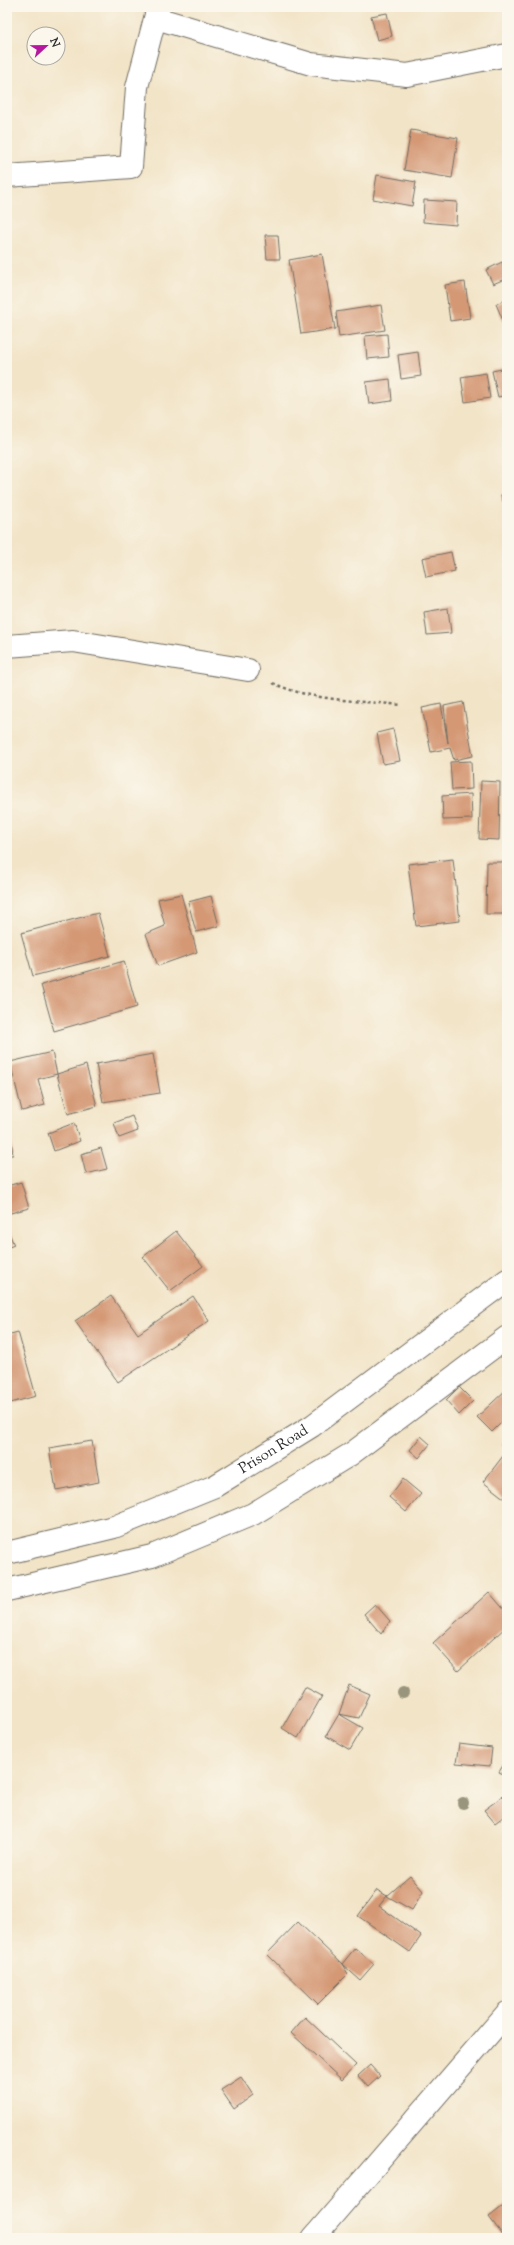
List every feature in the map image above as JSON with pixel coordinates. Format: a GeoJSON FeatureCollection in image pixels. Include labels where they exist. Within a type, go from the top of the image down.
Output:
{"type":"FeatureCollection","features":[{"type":"Feature","properties":{"kind":"street"},"geometry":{"type":"LineString","coordinates":[[7,176],[131,167],[136,87],[157,12],[311,64],[407,75],[507,55]]}},
{"type":"Feature","properties":{"kind":"street"},"geometry":{"type":"LineString","coordinates":[[7,646],[73,641],[248,670]]}},
{"type":"Feature","properties":{"kind":"street","name":"Prison Road"},"geometry":{"type":"LineString","coordinates":[[7,1553],[114,1527],[215,1486],[312,1426],[507,1280]]}},
{"type":"Feature","properties":{"kind":"street"},"geometry":{"type":"LineString","coordinates":[[7,1590],[152,1556],[253,1514],[351,1454],[507,1337]]}},
{"type":"Feature","properties":{"kind":"street"},"geometry":{"type":"LineString","coordinates":[[313,2238],[507,2013]]}},
{"type":"Feature","properties":{"kind":"path"},"geometry":{"type":"LineString","coordinates":[[248,670],[288,690],[351,700],[402,705]]}},
{"type":"Feature","properties":{"kind":"building"},"geometry":{"type":"Polygon","coordinates":[[[387,13],[392,36],[377,40],[371,16],[387,13]]]}},
{"type":"Feature","properties":{"kind":"building"},"geometry":{"type":"Polygon","coordinates":[[[411,130],[458,138],[452,178],[404,170],[411,130]]]}},
{"type":"Feature","properties":{"kind":"building"},"geometry":{"type":"Polygon","coordinates":[[[377,175],[416,182],[412,206],[373,199],[377,175]]]}},
{"type":"Feature","properties":{"kind":"building"},"geometry":{"type":"Polygon","coordinates":[[[424,200],[457,202],[456,225],[423,222],[424,200]]]}},
{"type":"Feature","properties":{"kind":"building"},"geometry":{"type":"Polygon","coordinates":[[[265,235],[278,235],[280,259],[267,259],[265,235]]]}},
{"type":"Feature","properties":{"kind":"building"},"geometry":{"type":"Polygon","coordinates":[[[322,254],[335,329],[301,334],[289,260],[322,254]]]}},
{"type":"Feature","properties":{"kind":"building"},"geometry":{"type":"Polygon","coordinates":[[[502,262],[507,278],[493,284],[486,270],[502,262]]]}},
{"type":"Feature","properties":{"kind":"building"},"geometry":{"type":"Polygon","coordinates":[[[465,282],[470,318],[450,321],[445,285],[465,282]]]}},
{"type":"Feature","properties":{"kind":"building"},"geometry":{"type":"Polygon","coordinates":[[[507,299],[507,330],[496,304],[507,299]]]}},
{"type":"Feature","properties":{"kind":"building"},"geometry":{"type":"Polygon","coordinates":[[[381,305],[385,330],[339,337],[336,312],[381,305]]]}},
{"type":"Feature","properties":{"kind":"building"},"geometry":{"type":"Polygon","coordinates":[[[387,334],[389,357],[367,359],[365,336],[387,334]]]}},
{"type":"Feature","properties":{"kind":"building"},"geometry":{"type":"Polygon","coordinates":[[[418,352],[421,376],[401,379],[398,355],[418,352]]]}},
{"type":"Feature","properties":{"kind":"building"},"geometry":{"type":"Polygon","coordinates":[[[507,368],[507,395],[498,397],[492,371],[507,368]]]}},
{"type":"Feature","properties":{"kind":"building"},"geometry":{"type":"Polygon","coordinates":[[[486,373],[490,398],[465,402],[461,377],[486,373]]]}},
{"type":"Feature","properties":{"kind":"building"},"geometry":{"type":"Polygon","coordinates":[[[390,379],[392,401],[369,404],[366,382],[390,379]]]}},
{"type":"Feature","properties":{"kind":"building"},"geometry":{"type":"Polygon","coordinates":[[[507,493],[507,513],[501,495],[507,493]]]}},
{"type":"Feature","properties":{"kind":"building"},"geometry":{"type":"Polygon","coordinates":[[[451,552],[455,571],[426,577],[422,558],[451,552]]]}},
{"type":"Feature","properties":{"kind":"building"},"geometry":{"type":"Polygon","coordinates":[[[448,608],[451,633],[427,635],[424,612],[448,608]]]}},
{"type":"Feature","properties":{"kind":"building"},"geometry":{"type":"Polygon","coordinates":[[[463,702],[473,756],[454,760],[450,748],[431,752],[422,708],[441,704],[448,743],[444,706],[463,702]]]}},
{"type":"Feature","properties":{"kind":"building"},"geometry":{"type":"Polygon","coordinates":[[[393,729],[400,761],[383,764],[377,733],[393,729]]]}},
{"type":"Feature","properties":{"kind":"building"},"geometry":{"type":"Polygon","coordinates":[[[471,761],[472,789],[452,790],[450,762],[471,761]]]}},
{"type":"Feature","properties":{"kind":"building"},"geometry":{"type":"Polygon","coordinates":[[[481,781],[500,782],[499,840],[479,839],[481,781]]]}},
{"type":"Feature","properties":{"kind":"building"},"geometry":{"type":"Polygon","coordinates":[[[471,794],[472,819],[443,820],[442,796],[471,794]]]}},
{"type":"Feature","properties":{"kind":"building"},"geometry":{"type":"Polygon","coordinates":[[[453,859],[460,921],[416,926],[408,864],[453,859]]]}},
{"type":"Feature","properties":{"kind":"building"},"geometry":{"type":"Polygon","coordinates":[[[487,862],[507,862],[507,914],[486,914],[487,862]]]}},
{"type":"Feature","properties":{"kind":"building"},"geometry":{"type":"Polygon","coordinates":[[[181,894],[197,952],[158,966],[146,934],[165,926],[158,899],[181,894]]]}},
{"type":"Feature","properties":{"kind":"building"},"geometry":{"type":"Polygon","coordinates":[[[211,896],[219,926],[196,932],[188,902],[211,896]]]}},
{"type":"Feature","properties":{"kind":"building"},"geometry":{"type":"Polygon","coordinates":[[[98,913],[110,956],[33,976],[21,933],[98,913]]]}},
{"type":"Feature","properties":{"kind":"building"},"geometry":{"type":"Polygon","coordinates":[[[124,961],[137,1007],[54,1031],[41,985],[124,961]]]}},
{"type":"Feature","properties":{"kind":"building"},"geometry":{"type":"Polygon","coordinates":[[[52,1052],[57,1074],[38,1079],[45,1105],[22,1111],[10,1062],[52,1052]]]}},
{"type":"Feature","properties":{"kind":"building"},"geometry":{"type":"Polygon","coordinates":[[[153,1054],[160,1093],[103,1102],[96,1064],[153,1054]]]}},
{"type":"Feature","properties":{"kind":"building"},"geometry":{"type":"Polygon","coordinates":[[[86,1065],[97,1106],[68,1114],[57,1074],[86,1065]]]}},
{"type":"Feature","properties":{"kind":"building"},"geometry":{"type":"Polygon","coordinates":[[[132,1116],[138,1131],[119,1138],[114,1123],[132,1116]]]}},
{"type":"Feature","properties":{"kind":"building"},"geometry":{"type":"Polygon","coordinates":[[[74,1123],[80,1141],[54,1151],[48,1133],[74,1123]]]}},
{"type":"Feature","properties":{"kind":"building"},"geometry":{"type":"Polygon","coordinates":[[[7,1140],[11,1140],[13,1155],[7,1155],[7,1140]]]}},
{"type":"Feature","properties":{"kind":"building"},"geometry":{"type":"Polygon","coordinates":[[[101,1148],[107,1169],[86,1174],[81,1154],[101,1148]]]}},
{"type":"Feature","properties":{"kind":"building"},"geometry":{"type":"Polygon","coordinates":[[[21,1182],[29,1208],[7,1214],[7,1186],[21,1182]]]}},
{"type":"Feature","properties":{"kind":"building"},"geometry":{"type":"Polygon","coordinates":[[[7,1228],[14,1245],[7,1248],[7,1228]]]}},
{"type":"Feature","properties":{"kind":"building"},"geometry":{"type":"Polygon","coordinates":[[[176,1231],[203,1266],[170,1291],[143,1257],[176,1231]]]}},
{"type":"Feature","properties":{"kind":"building"},"geometry":{"type":"Polygon","coordinates":[[[111,1296],[138,1334],[193,1296],[209,1321],[118,1382],[75,1321],[111,1296]]]}},
{"type":"Feature","properties":{"kind":"building"},"geometry":{"type":"Polygon","coordinates":[[[18,1332],[36,1396],[7,1404],[7,1335],[18,1332]]]}},
{"type":"Feature","properties":{"kind":"building"},"geometry":{"type":"Polygon","coordinates":[[[459,1387],[473,1401],[459,1415],[446,1400],[459,1387]]]}},
{"type":"Feature","properties":{"kind":"building"},"geometry":{"type":"Polygon","coordinates":[[[507,1389],[507,1417],[492,1432],[477,1417],[507,1389]]]}},
{"type":"Feature","properties":{"kind":"building"},"geometry":{"type":"Polygon","coordinates":[[[421,1436],[430,1444],[419,1458],[410,1450],[421,1436]]]}},
{"type":"Feature","properties":{"kind":"building"},"geometry":{"type":"Polygon","coordinates":[[[507,1439],[507,1450],[502,1445],[507,1439]]]}},
{"type":"Feature","properties":{"kind":"building"},"geometry":{"type":"Polygon","coordinates":[[[92,1441],[99,1482],[56,1490],[49,1448],[92,1441]]]}},
{"type":"Feature","properties":{"kind":"building"},"geometry":{"type":"Polygon","coordinates":[[[503,1456],[507,1459],[507,1497],[505,1499],[483,1482],[503,1456]]]}},
{"type":"Feature","properties":{"kind":"building"},"geometry":{"type":"Polygon","coordinates":[[[403,1479],[421,1494],[406,1512],[389,1497],[403,1479]]]}},
{"type":"Feature","properties":{"kind":"building"},"geometry":{"type":"Polygon","coordinates":[[[489,1592],[507,1613],[507,1626],[458,1671],[433,1643],[489,1592]]]}},
{"type":"Feature","properties":{"kind":"building"},"geometry":{"type":"Polygon","coordinates":[[[375,1604],[390,1621],[381,1634],[364,1614],[375,1604]]]}},
{"type":"Feature","properties":{"kind":"building"},"geometry":{"type":"Polygon","coordinates":[[[349,1685],[370,1694],[359,1718],[339,1714],[349,1685]]]}},
{"type":"Feature","properties":{"kind":"building"},"geometry":{"type":"Polygon","coordinates":[[[305,1687],[322,1696],[298,1738],[282,1728],[305,1687]]]}},
{"type":"Feature","properties":{"kind":"building"},"geometry":{"type":"Polygon","coordinates":[[[339,1714],[363,1728],[350,1750],[326,1736],[339,1714]]]}},
{"type":"Feature","properties":{"kind":"building"},"geometry":{"type":"Polygon","coordinates":[[[459,1744],[492,1748],[490,1766],[456,1763],[459,1744]]]}},
{"type":"Feature","properties":{"kind":"building"},"geometry":{"type":"Polygon","coordinates":[[[507,1759],[507,1776],[499,1772],[507,1759]]]}},
{"type":"Feature","properties":{"kind":"building"},"geometry":{"type":"Polygon","coordinates":[[[503,1796],[507,1801],[507,1814],[495,1823],[484,1810],[503,1796]]]}},
{"type":"Feature","properties":{"kind":"building"},"geometry":{"type":"Polygon","coordinates":[[[410,1876],[423,1891],[412,1910],[387,1896],[410,1876]]]}},
{"type":"Feature","properties":{"kind":"building"},"geometry":{"type":"Polygon","coordinates":[[[377,1890],[387,1896],[379,1906],[421,1936],[410,1952],[358,1916],[377,1890]]]}},
{"type":"Feature","properties":{"kind":"building"},"geometry":{"type":"Polygon","coordinates":[[[298,1922],[342,1964],[348,1974],[318,2004],[267,1954],[298,1922]]]}},
{"type":"Feature","properties":{"kind":"building"},"geometry":{"type":"Polygon","coordinates":[[[355,1948],[374,1964],[360,1980],[342,1964],[355,1948]]]}},
{"type":"Feature","properties":{"kind":"building"},"geometry":{"type":"Polygon","coordinates":[[[305,2017],[356,2065],[342,2080],[291,2033],[305,2017]]]}},
{"type":"Feature","properties":{"kind":"building"},"geometry":{"type":"Polygon","coordinates":[[[370,2065],[380,2076],[368,2087],[358,2076],[370,2065]]]}},
{"type":"Feature","properties":{"kind":"building"},"geometry":{"type":"Polygon","coordinates":[[[241,2077],[253,2095],[234,2109],[221,2090],[241,2077]]]}},
{"type":"Feature","properties":{"kind":"building"},"geometry":{"type":"Polygon","coordinates":[[[507,2203],[507,2238],[505,2238],[489,2217],[507,2203]]]}}]}
